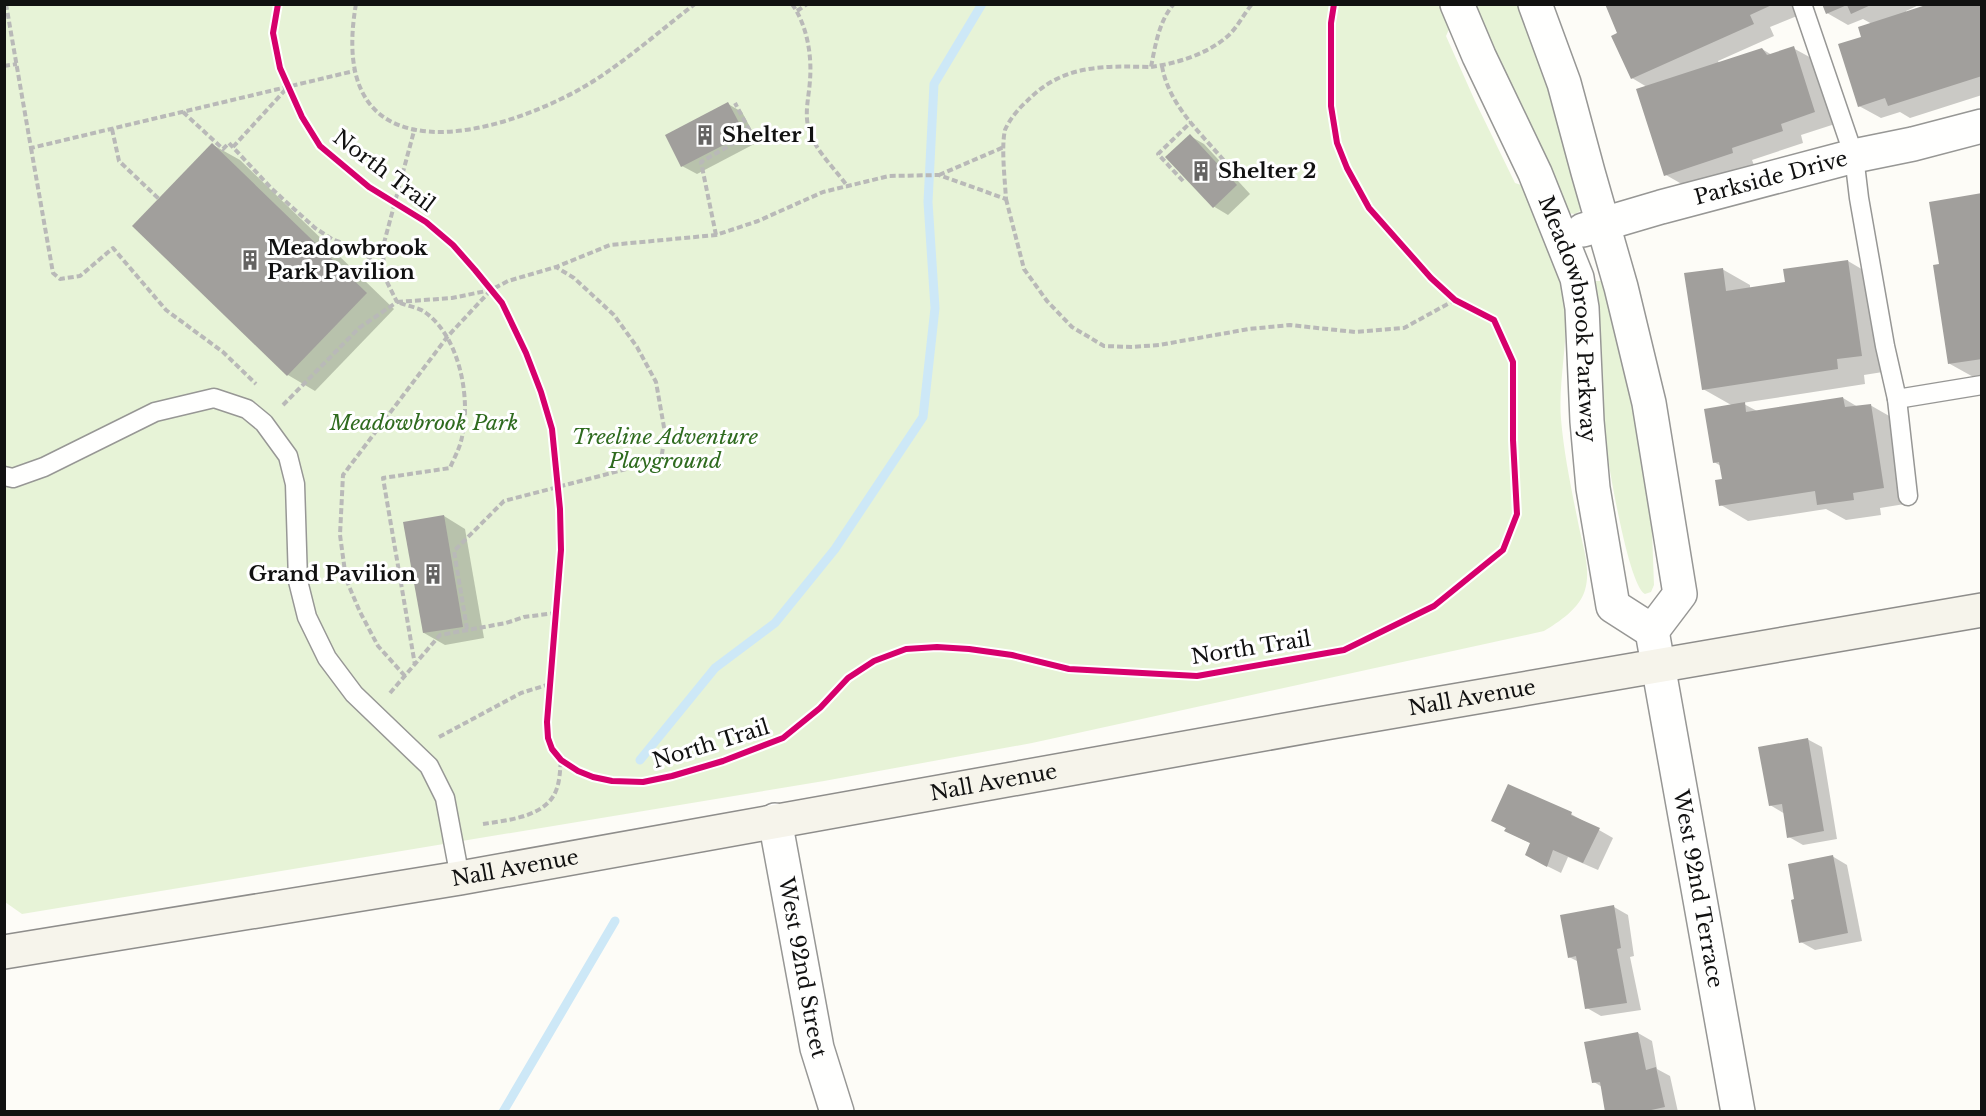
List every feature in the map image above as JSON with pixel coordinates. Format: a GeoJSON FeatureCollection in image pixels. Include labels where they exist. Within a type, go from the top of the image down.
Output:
{"type":"FeatureCollection","features":[{"type":"Feature","properties":{"kind":"main road","name":"Nall Avenue"},"geometry":{"type":"LineString","coordinates":[[4,952],[460,878],[1301,727],[1982,610]]}},
{"type":"Feature","properties":{"kind":"street","name":"Meadowbrook Parkway"},"geometry":{"type":"LineString","coordinates":[[1457,4],[1479,56],[1535,173],[1577,278],[1582,308],[1587,421],[1593,488],[1613,606],[1652,631]]}},
{"type":"Feature","properties":{"kind":"street"},"geometry":{"type":"LineString","coordinates":[[1535,4],[1564,83],[1604,223],[1649,403],[1680,594],[1652,631],[1658,666]]}},
{"type":"Feature","properties":{"kind":"street","name":"Parkside Drive"},"geometry":{"type":"LineString","coordinates":[[1562,238],[1604,223],[1854,156],[1982,126]]}},
{"type":"Feature","properties":{"kind":"street","name":"West 92nd Terrace"},"geometry":{"type":"LineString","coordinates":[[1658,666],[1738,1112]]}},
{"type":"Feature","properties":{"kind":"street","name":"West 92nd Street"},"geometry":{"type":"LineString","coordinates":[[775,820],[817,1048],[837,1112]]}},
{"type":"Feature","properties":{"kind":"lane"},"geometry":{"type":"LineString","coordinates":[[1802,4],[1854,156],[1881,324],[1897,399],[1908,496]]}},
{"type":"Feature","properties":{"kind":"lane"},"geometry":{"type":"LineString","coordinates":[[1897,399],[1982,385]]}},
{"type":"Feature","properties":{"kind":"lane"},"geometry":{"type":"LineString","coordinates":[[4,476],[13,478],[44,467],[155,412],[206,399],[214,398],[247,409],[264,423],[288,456],[295,484],[298,580],[308,617],[327,658],[354,694],[429,766],[445,798],[460,878]]}},
{"type":"Feature","properties":{"kind":"path"},"geometry":{"type":"LineString","coordinates":[[6,4],[53,273],[60,279],[80,276],[113,248],[166,310],[223,352],[262,391]]}},
{"type":"Feature","properties":{"kind":"path"},"geometry":{"type":"LineString","coordinates":[[356,4],[351,44],[354,71],[359,89],[367,103],[394,123],[414,131],[446,132],[480,128],[568,96],[695,4]]}},
{"type":"Feature","properties":{"kind":"path"},"geometry":{"type":"LineString","coordinates":[[792,4],[804,29],[810,52],[810,79],[806,102],[809,131],[818,150],[834,166],[848,187]]}},
{"type":"Feature","properties":{"kind":"path"},"geometry":{"type":"LineString","coordinates":[[796,11],[807,4]]}},
{"type":"Feature","properties":{"kind":"path"},"geometry":{"type":"LineString","coordinates":[[1151,68],[1157,40],[1174,4]]}},
{"type":"Feature","properties":{"kind":"path"},"geometry":{"type":"LineString","coordinates":[[1252,4],[1230,34],[1219,43],[1189,57],[1151,68],[1108,66],[1081,69],[1040,87],[1019,108],[1005,130],[1006,199],[1024,269],[1047,301],[1072,327],[1104,346],[1159,345],[1290,324],[1355,332],[1404,328],[1455,300]]}},
{"type":"Feature","properties":{"kind":"path"},"geometry":{"type":"LineString","coordinates":[[4,66],[17,64]]}},
{"type":"Feature","properties":{"kind":"path"},"geometry":{"type":"LineString","coordinates":[[1162,66],[1166,84],[1172,96],[1226,163]]}},
{"type":"Feature","properties":{"kind":"path"},"geometry":{"type":"LineString","coordinates":[[32,148],[354,71]]}},
{"type":"Feature","properties":{"kind":"path"},"geometry":{"type":"LineString","coordinates":[[284,78],[292,98]]}},
{"type":"Feature","properties":{"kind":"path"},"geometry":{"type":"LineString","coordinates":[[233,147],[287,88]]}},
{"type":"Feature","properties":{"kind":"path"},"geometry":{"type":"LineString","coordinates":[[716,235],[701,162],[751,133],[735,103]]}},
{"type":"Feature","properties":{"kind":"path"},"geometry":{"type":"LineString","coordinates":[[183,112],[223,149],[229,143],[272,189],[315,228],[332,239],[363,251],[383,274],[397,302],[426,312],[448,336],[460,365],[465,404],[462,438],[450,468],[383,478],[415,665]]}},
{"type":"Feature","properties":{"kind":"path"},"geometry":{"type":"LineString","coordinates":[[1183,181],[1158,154],[1191,122]]}},
{"type":"Feature","properties":{"kind":"path"},"geometry":{"type":"LineString","coordinates":[[112,129],[119,160],[159,199]]}},
{"type":"Feature","properties":{"kind":"path"},"geometry":{"type":"LineString","coordinates":[[383,274],[384,243],[414,131]]}},
{"type":"Feature","properties":{"kind":"path"},"geometry":{"type":"LineString","coordinates":[[939,175],[1005,146]]}},
{"type":"Feature","properties":{"kind":"path"},"geometry":{"type":"LineString","coordinates":[[405,676],[378,646],[346,579],[340,535],[343,475],[448,336],[491,290],[507,281],[556,267],[610,245],[716,235],[823,192],[889,176],[939,175],[1006,199]]}},
{"type":"Feature","properties":{"kind":"path"},"geometry":{"type":"LineString","coordinates":[[466,629],[454,551],[504,501],[642,465],[660,468],[665,434],[656,382],[637,346],[614,315],[574,278],[556,267]]}},
{"type":"Feature","properties":{"kind":"path"},"geometry":{"type":"LineString","coordinates":[[485,283],[496,297]]}},
{"type":"Feature","properties":{"kind":"path"},"geometry":{"type":"LineString","coordinates":[[276,402],[282,406],[359,328],[397,302],[452,298],[491,290]]}},
{"type":"Feature","properties":{"kind":"path"},"geometry":{"type":"LineString","coordinates":[[1447,293],[1465,305]]}},
{"type":"Feature","properties":{"kind":"path"},"geometry":{"type":"LineString","coordinates":[[557,477],[559,498]]}},
{"type":"Feature","properties":{"kind":"path"},"geometry":{"type":"LineString","coordinates":[[390,694],[440,635],[506,623],[556,609],[554,625]]}},
{"type":"Feature","properties":{"kind":"path"},"geometry":{"type":"LineString","coordinates":[[549,693],[551,672]]}},
{"type":"Feature","properties":{"kind":"path"},"geometry":{"type":"LineString","coordinates":[[439,737],[521,693],[550,684]]}},
{"type":"Feature","properties":{"kind":"path"},"geometry":{"type":"LineString","coordinates":[[559,757],[570,765]]}},
{"type":"Feature","properties":{"kind":"path"},"geometry":{"type":"LineString","coordinates":[[483,824],[529,814],[544,806],[557,790],[559,757]]}},
{"type":"Feature","properties":{"kind":"green space","name":"Meadowbrook Park"},"geometry":{"type":"Polygon","coordinates":[[[5,5],[1444,5],[1450,27],[1446,36],[1515,183],[1531,188],[1560,273],[1566,316],[1561,419],[1568,473],[1586,558],[1585,590],[1574,609],[1544,631],[1032,743],[824,781],[22,914],[5,902],[5,5]]]}},
{"type":"Feature","properties":{"kind":"green space"},"geometry":{"type":"Polygon","coordinates":[[[1469,5],[1523,5],[1583,203],[1580,211],[1575,214],[1567,213],[1469,5]]]}},
{"type":"Feature","properties":{"kind":"green space"},"geometry":{"type":"Polygon","coordinates":[[[1594,281],[1602,281],[1633,387],[1651,503],[1654,585],[1651,592],[1645,594],[1638,584],[1630,563],[1610,471],[1599,385],[1594,281]]]}},
{"type":"Feature","properties":{"kind":"building"},"geometry":{"type":"Polygon","coordinates":[[[1605,4],[1774,4],[1750,15],[1754,24],[1631,79],[1611,36],[1617,33],[1605,4]]]}},
{"type":"Feature","properties":{"kind":"building"},"geometry":{"type":"Polygon","coordinates":[[[1822,4],[1873,4],[1851,14],[1847,5],[1826,14],[1822,4]]]}},
{"type":"Feature","properties":{"kind":"building"},"geometry":{"type":"Polygon","coordinates":[[[1929,4],[1982,4],[1982,76],[1888,106],[1885,98],[1858,107],[1838,44],[1861,37],[1858,27],[1929,4]]]}},
{"type":"Feature","properties":{"kind":"building"},"geometry":{"type":"Polygon","coordinates":[[[1794,46],[1815,112],[1781,124],[1783,131],[1732,148],[1733,153],[1664,176],[1636,89],[1762,48],[1767,55],[1794,46]]]}},
{"type":"Feature","properties":{"kind":"building","name":"Shelter 1"},"geometry":{"type":"Polygon","coordinates":[[[728,102],[745,134],[681,167],[665,135],[728,102]]]}},
{"type":"Feature","properties":{"kind":"building","name":"Shelter 2"},"geometry":{"type":"Polygon","coordinates":[[[1190,134],[1237,185],[1213,208],[1165,157],[1190,134]]]}},
{"type":"Feature","properties":{"kind":"building","name":"Meadowbrook Park Pavilion"},"geometry":{"type":"Polygon","coordinates":[[[212,143],[367,293],[287,376],[132,226],[212,143]]]}},
{"type":"Feature","properties":{"kind":"building"},"geometry":{"type":"Polygon","coordinates":[[[1982,193],[1982,359],[1948,364],[1933,265],[1939,264],[1929,202],[1982,193]]]}},
{"type":"Feature","properties":{"kind":"building"},"geometry":{"type":"Polygon","coordinates":[[[1848,260],[1862,356],[1837,359],[1838,369],[1702,390],[1684,273],[1723,268],[1726,291],[1785,282],[1783,269],[1848,260]]]}},
{"type":"Feature","properties":{"kind":"building"},"geometry":{"type":"Polygon","coordinates":[[[1843,397],[1845,407],[1871,404],[1884,488],[1853,493],[1854,500],[1817,505],[1815,491],[1719,506],[1715,480],[1722,479],[1719,462],[1713,463],[1704,409],[1745,402],[1746,412],[1843,397]]]}},
{"type":"Feature","properties":{"kind":"building","name":"Grand Pavilion"},"geometry":{"type":"Polygon","coordinates":[[[444,515],[463,627],[423,633],[403,522],[444,515]]]}},
{"type":"Feature","properties":{"kind":"building"},"geometry":{"type":"Polygon","coordinates":[[[1808,738],[1824,831],[1787,838],[1782,804],[1769,806],[1758,747],[1808,738]]]}},
{"type":"Feature","properties":{"kind":"building"},"geometry":{"type":"Polygon","coordinates":[[[1508,784],[1572,812],[1571,815],[1600,828],[1583,863],[1553,850],[1547,867],[1525,855],[1530,843],[1504,831],[1506,828],[1491,821],[1508,784]]]}},
{"type":"Feature","properties":{"kind":"building"},"geometry":{"type":"Polygon","coordinates":[[[1833,855],[1848,933],[1799,943],[1791,900],[1794,899],[1788,864],[1833,855]]]}},
{"type":"Feature","properties":{"kind":"building"},"geometry":{"type":"Polygon","coordinates":[[[1614,905],[1621,948],[1617,949],[1627,1003],[1585,1009],[1576,956],[1568,958],[1560,915],[1614,905]]]}},
{"type":"Feature","properties":{"kind":"building"},"geometry":{"type":"Polygon","coordinates":[[[1638,1032],[1646,1070],[1656,1067],[1665,1107],[1642,1112],[1605,1112],[1600,1082],[1592,1083],[1584,1042],[1638,1032]]]}},
{"type":"Feature","properties":{"kind":"waterway"},"geometry":{"type":"LineString","coordinates":[[640,760],[715,668],[775,623],[835,549],[923,417],[935,308],[928,202],[934,84],[982,4]]}},
{"type":"Feature","properties":{"kind":"waterway"},"geometry":{"type":"LineString","coordinates":[[503,1112],[615,921]]}},
{"type":"Feature","properties":{"kind":"cycle path","name":"North Trail"},"geometry":{"type":"LineString","coordinates":[[278,4],[273,33],[280,68],[302,117],[320,146],[369,187],[426,222],[453,245],[502,303],[526,353],[552,429],[560,509],[561,550],[547,722],[548,738],[552,749],[561,760],[578,771],[612,781],[643,782],[723,761],[783,738],[820,708],[848,678],[874,661],[906,649],[937,647],[969,649],[1012,655],[1069,669],[1197,676],[1344,650],[1434,606],[1503,550],[1517,514],[1513,440],[1513,362],[1494,320],[1455,300],[1431,278],[1369,208],[1347,168],[1337,143],[1331,106],[1331,23],[1334,4]]}},
{"type":"Feature","properties":{"kind":"place","name":"Shelter 1"},"geometry":{"type":"Point","coordinates":[705,135]}},
{"type":"Feature","properties":{"kind":"place","name":"Shelter 2"},"geometry":{"type":"Point","coordinates":[1201,171]}},
{"type":"Feature","properties":{"kind":"place","name":"Meadowbrook Park Pavilion"},"geometry":{"type":"Point","coordinates":[250,260]}},
{"type":"Feature","properties":{"kind":"place","name":"Grand Pavilion"},"geometry":{"type":"Point","coordinates":[433,574]}},
{"type":"Feature","properties":{"kind":"park label","name":"Treeline Adventure Playground"},"geometry":{"type":"Point","coordinates":[665,449]}}]}
